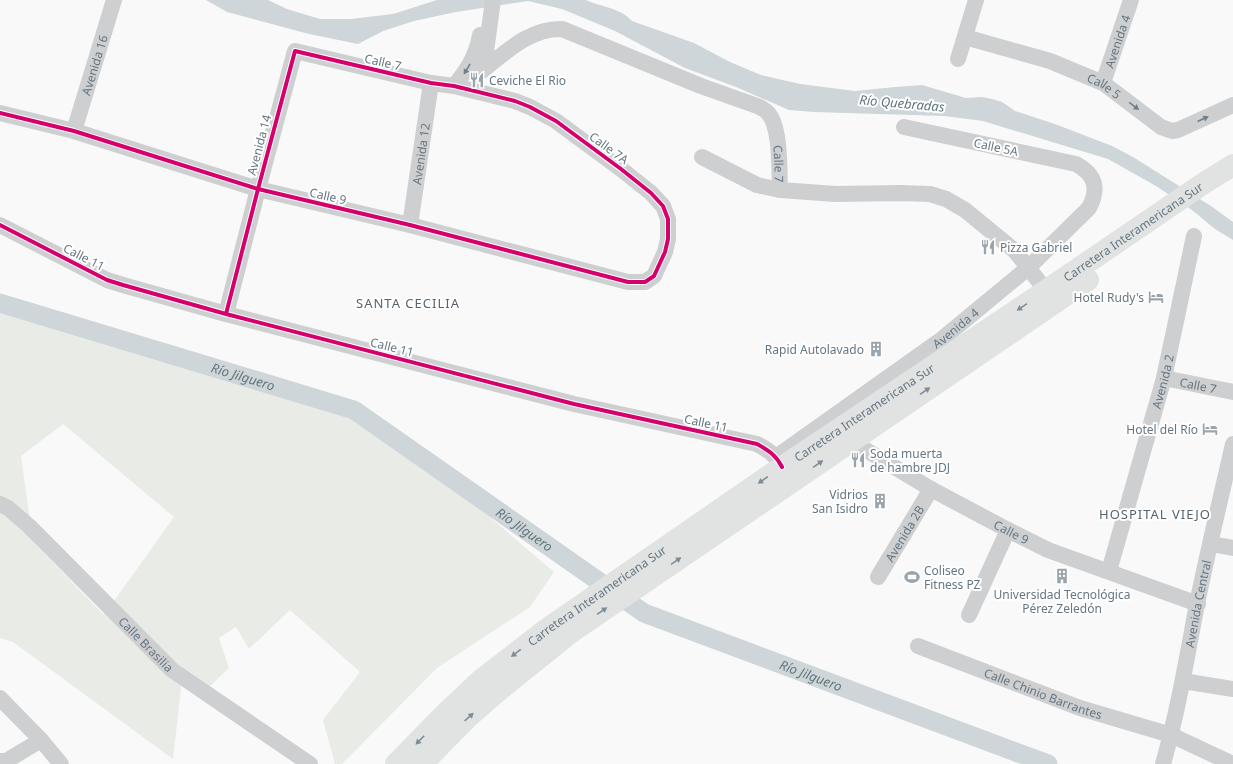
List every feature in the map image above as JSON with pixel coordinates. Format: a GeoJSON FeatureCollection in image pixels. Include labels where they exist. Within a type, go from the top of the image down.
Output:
{"type":"FeatureCollection","features":[{"type":"Feature","properties":{"kind":"highway","name":"Carretera Interamericana Sur"},"geometry":{"type":"LineString","coordinates":[[396,764],[481,680],[547,629],[783,468],[846,434],[1051,297],[1220,179]]}},
{"type":"Feature","properties":{"kind":"highway","name":"Carretera Interamericana Sur"},"geometry":{"type":"LineString","coordinates":[[422,764],[472,713],[570,633],[644,583],[783,468]]}},
{"type":"Feature","properties":{"kind":"street","name":"Avenida 16"},"geometry":{"type":"LineString","coordinates":[[74,131],[114,0]]}},
{"type":"Feature","properties":{"kind":"street"},"geometry":{"type":"LineString","coordinates":[[461,88],[478,74],[485,59],[487,27],[486,0]]}},
{"type":"Feature","properties":{"kind":"street"},"geometry":{"type":"LineString","coordinates":[[461,88],[466,72],[487,27],[494,0]]}},
{"type":"Feature","properties":{"kind":"street"},"geometry":{"type":"LineString","coordinates":[[958,59],[976,0]]}},
{"type":"Feature","properties":{"kind":"street","name":"Avenida 4"},"geometry":{"type":"LineString","coordinates":[[1103,83],[1131,0]]}},
{"type":"Feature","properties":{"kind":"street","name":"Calle 7"},"geometry":{"type":"LineString","coordinates":[[487,27],[493,39],[502,43],[519,42]]}},
{"type":"Feature","properties":{"kind":"street","name":"Calle 7"},"geometry":{"type":"LineString","coordinates":[[478,74],[519,42],[543,31],[562,29],[701,86],[760,107],[768,113],[774,123],[777,133],[780,190],[836,194],[930,194],[946,199],[965,210],[1015,251],[1051,297]]}},
{"type":"Feature","properties":{"kind":"street","name":"Calle 5"},"geometry":{"type":"LineString","coordinates":[[965,37],[1050,61],[1103,83],[1161,127],[1172,131],[1186,127],[1233,105]]}},
{"type":"Feature","properties":{"kind":"street","name":"Calle 7"},"geometry":{"type":"LineString","coordinates":[[295,51],[432,83],[461,88]]}},
{"type":"Feature","properties":{"kind":"street","name":"Avenida 14"},"geometry":{"type":"LineString","coordinates":[[226,314],[295,51]]}},
{"type":"Feature","properties":{"kind":"street","name":"Avenida 12"},"geometry":{"type":"LineString","coordinates":[[410,225],[432,83]]}},
{"type":"Feature","properties":{"kind":"street","name":"Calle 7A"},"geometry":{"type":"LineString","coordinates":[[461,88],[515,101],[530,107],[562,126],[651,193],[663,206],[668,219],[668,239],[665,252],[654,276]]}},
{"type":"Feature","properties":{"kind":"street","name":"Calle 9"},"geometry":{"type":"LineString","coordinates":[[0,113],[74,131],[258,189],[410,225],[628,282],[645,282],[654,276]]}},
{"type":"Feature","properties":{"kind":"street","name":"Calle 5A"},"geometry":{"type":"LineString","coordinates":[[904,127],[1076,164],[1087,170]]}},
{"type":"Feature","properties":{"kind":"street"},"geometry":{"type":"LineString","coordinates":[[702,157],[757,185],[780,190]]}},
{"type":"Feature","properties":{"kind":"street"},"geometry":{"type":"LineString","coordinates":[[1220,179],[1233,158]]}},
{"type":"Feature","properties":{"kind":"street","name":"Avenida 4"},"geometry":{"type":"LineString","coordinates":[[783,468],[1029,267],[1088,208],[1094,197],[1094,186],[1087,170]]}},
{"type":"Feature","properties":{"kind":"street","name":"Calle 11"},"geometry":{"type":"LineString","coordinates":[[0,225],[107,280],[226,314],[574,404],[757,444],[783,468]]}},
{"type":"Feature","properties":{"kind":"street","name":"Avenida 2"},"geometry":{"type":"LineString","coordinates":[[1109,571],[1164,378],[1194,236]]}},
{"type":"Feature","properties":{"kind":"street","name":"Calle 7"},"geometry":{"type":"LineString","coordinates":[[1164,378],[1233,392]]}},
{"type":"Feature","properties":{"kind":"street","name":"Calle 9"},"geometry":{"type":"LineString","coordinates":[[846,434],[931,489],[1048,550],[1198,604]]}},
{"type":"Feature","properties":{"kind":"street","name":"Avenida Central"},"geometry":{"type":"LineString","coordinates":[[1163,764],[1183,681],[1198,604],[1233,444]]}},
{"type":"Feature","properties":{"kind":"street","name":"Avenida 2B"},"geometry":{"type":"LineString","coordinates":[[878,577],[931,489]]}},
{"type":"Feature","properties":{"kind":"street","name":"Calle Brasilia"},"geometry":{"type":"LineString","coordinates":[[0,504],[8,508],[29,526],[172,670],[310,764]]}},
{"type":"Feature","properties":{"kind":"street"},"geometry":{"type":"LineString","coordinates":[[969,616],[1008,530]]}},
{"type":"Feature","properties":{"kind":"street"},"geometry":{"type":"LineString","coordinates":[[1211,544],[1233,548]]}},
{"type":"Feature","properties":{"kind":"street","name":"Calle Chinio Barrantes"},"geometry":{"type":"LineString","coordinates":[[918,646],[1080,708],[1171,735],[1233,764]]}},
{"type":"Feature","properties":{"kind":"street"},"geometry":{"type":"LineString","coordinates":[[1183,681],[1233,689]]}},
{"type":"Feature","properties":{"kind":"street"},"geometry":{"type":"LineString","coordinates":[[0,698],[41,740],[61,764]]}},
{"type":"Feature","properties":{"kind":"street"},"geometry":{"type":"LineString","coordinates":[[0,761],[6,761],[41,740]]}},
{"type":"Feature","properties":{"kind":"shaded area"},"geometry":{"type":"Polygon","coordinates":[[[0,303],[354,410],[409,448],[554,572],[530,607],[437,668],[342,764],[335,764],[323,720],[360,672],[290,610],[249,649],[236,627],[219,638],[229,668],[208,688],[183,671],[173,759],[13,642],[0,638],[0,303]],[[63,424],[21,456],[33,542],[104,615],[174,517],[63,424]]]}},
{"type":"Feature","properties":{"kind":"water","name":"Río Quebradas"},"geometry":{"type":"Polygon","coordinates":[[[206,0],[268,0],[287,9],[320,19],[351,19],[393,14],[437,0],[586,0],[617,10],[632,21],[694,43],[730,62],[761,75],[800,84],[855,91],[922,85],[966,98],[982,97],[1002,102],[1015,111],[1055,124],[1112,146],[1133,157],[1211,206],[1233,222],[1233,240],[1215,229],[1192,210],[1156,186],[1108,159],[983,121],[944,116],[789,110],[736,87],[685,68],[615,31],[562,9],[528,1],[456,12],[414,21],[383,31],[358,44],[309,34],[227,12],[206,0]]]}},
{"type":"Feature","properties":{"kind":"waterway","name":"Río Jilguero"},"geometry":{"type":"LineString","coordinates":[[0,303],[354,410],[644,613],[1048,764]]}},
{"type":"Feature","properties":{"kind":"cycle path"},"geometry":{"type":"LineString","coordinates":[[0,113],[74,131],[258,189],[410,225],[628,282],[645,282],[654,276],[665,252],[668,239],[668,219],[663,206],[651,193],[556,121],[530,107],[515,101],[454,86],[431,83],[295,51],[258,189],[226,314]]}},
{"type":"Feature","properties":{"kind":"cycle path"},"geometry":{"type":"LineString","coordinates":[[0,225],[107,280],[123,285],[226,314],[574,404],[757,444],[771,453],[782,467]]}},
{"type":"Feature","properties":{"kind":"place","name":"Ceviche El Rio"},"geometry":{"type":"Point","coordinates":[477,80]}},
{"type":"Feature","properties":{"kind":"place","name":"Pizza Gabriel"},"geometry":{"type":"Point","coordinates":[988,247]}},
{"type":"Feature","properties":{"kind":"place","name":"Hotel Rudy's"},"geometry":{"type":"Point","coordinates":[1156,297]}},
{"type":"Feature","properties":{"kind":"place","name":"Rapid Autolavado"},"geometry":{"type":"Point","coordinates":[876,349]}},
{"type":"Feature","properties":{"kind":"place","name":"Hotel del Río"},"geometry":{"type":"Point","coordinates":[1210,429]}},
{"type":"Feature","properties":{"kind":"place","name":"Soda muerta de hambre JDJ"},"geometry":{"type":"Point","coordinates":[858,460]}},
{"type":"Feature","properties":{"kind":"place","name":"Vidrios San Isidro"},"geometry":{"type":"Point","coordinates":[880,501]}},
{"type":"Feature","properties":{"kind":"place","name":"Universidad Tecnológica Pérez Zeledón"},"geometry":{"type":"Point","coordinates":[1062,576]}},
{"type":"Feature","properties":{"kind":"place","name":"Coliseo Fitness PZ"},"geometry":{"type":"Point","coordinates":[912,577]}},
{"type":"Feature","properties":{"kind":"district","name":"SANTA CECILIA"},"geometry":{"type":"Point","coordinates":[408,303]}},
{"type":"Feature","properties":{"kind":"district","name":"HOSPITAL VIEJO"},"geometry":{"type":"Point","coordinates":[1155,514]}}]}
